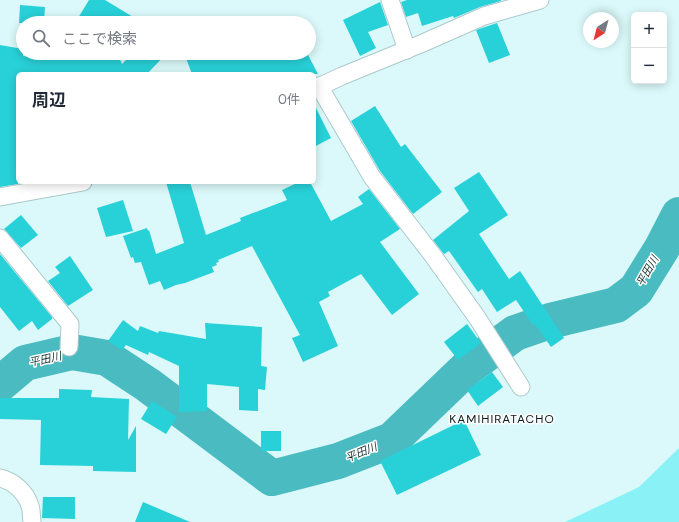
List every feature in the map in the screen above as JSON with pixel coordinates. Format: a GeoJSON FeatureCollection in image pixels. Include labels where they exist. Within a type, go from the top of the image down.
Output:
{"type":"FeatureCollection","features":[{"type":"Feature","properties":{"kind":"street"},"geometry":{"type":"LineString","coordinates":[[390,0],[407,50]]}},
{"type":"Feature","properties":{"kind":"street"},"geometry":{"type":"LineString","coordinates":[[521,387],[478,319],[434,257],[372,177],[317,87],[484,16],[540,0]]}},
{"type":"Feature","properties":{"kind":"street"},"geometry":{"type":"LineString","coordinates":[[0,197],[72,184]]}},
{"type":"Feature","properties":{"kind":"street"},"geometry":{"type":"LineString","coordinates":[[0,238],[70,324],[69,347]]}},
{"type":"Feature","properties":{"kind":"street"},"geometry":{"type":"LineString","coordinates":[[0,478],[6,480],[22,491],[30,505],[32,522]]}},
{"type":"Feature","properties":{"kind":"shaded area"},"geometry":{"type":"Polygon","coordinates":[[[679,448],[679,522],[565,522],[639,487],[679,448]]]}},
{"type":"Feature","properties":{"kind":"building"},"geometry":{"type":"Polygon","coordinates":[[[89,0],[105,0],[131,16],[79,16],[89,0]]]}},
{"type":"Feature","properties":{"kind":"building"},"geometry":{"type":"Polygon","coordinates":[[[407,0],[501,1],[480,7],[454,18],[453,16],[422,26],[418,13],[406,17],[401,2],[407,0]]]}},
{"type":"Feature","properties":{"kind":"building"},"geometry":{"type":"Polygon","coordinates":[[[380,2],[388,25],[368,32],[376,48],[360,56],[343,20],[380,2]]]}},
{"type":"Feature","properties":{"kind":"building"},"geometry":{"type":"Polygon","coordinates":[[[20,5],[45,7],[44,16],[19,16],[20,5]]]}},
{"type":"Feature","properties":{"kind":"building"},"geometry":{"type":"Polygon","coordinates":[[[497,23],[510,55],[489,63],[476,30],[497,23]]]}},
{"type":"Feature","properties":{"kind":"building"},"geometry":{"type":"Polygon","coordinates":[[[0,45],[16,48],[16,60],[120,60],[122,64],[126,60],[160,60],[149,72],[16,72],[16,184],[18,184],[0,187],[0,45]]]}},
{"type":"Feature","properties":{"kind":"building"},"geometry":{"type":"Polygon","coordinates":[[[187,60],[311,60],[318,74],[316,74],[316,72],[191,72],[187,60]]]}},
{"type":"Feature","properties":{"kind":"building"},"geometry":{"type":"Polygon","coordinates":[[[375,106],[401,147],[405,144],[442,192],[413,214],[380,171],[351,121],[375,106]]]}},
{"type":"Feature","properties":{"kind":"building"},"geometry":{"type":"Polygon","coordinates":[[[316,108],[331,138],[316,146],[316,108]]]}},
{"type":"Feature","properties":{"kind":"building"},"geometry":{"type":"Polygon","coordinates":[[[479,172],[508,215],[479,234],[509,279],[520,271],[564,338],[551,347],[535,324],[533,325],[516,300],[497,312],[482,289],[478,292],[449,251],[444,254],[433,240],[469,211],[454,188],[479,172]]]}},
{"type":"Feature","properties":{"kind":"building"},"geometry":{"type":"Polygon","coordinates":[[[167,184],[191,184],[206,235],[241,221],[240,218],[287,200],[282,190],[295,184],[311,184],[331,221],[363,204],[358,197],[369,189],[400,229],[380,242],[419,294],[392,315],[361,274],[328,292],[330,296],[319,302],[338,346],[303,362],[292,338],[300,335],[252,246],[218,260],[219,262],[216,263],[217,265],[212,267],[214,272],[164,290],[160,281],[149,285],[141,262],[135,263],[133,257],[131,258],[123,236],[147,228],[148,231],[149,230],[156,254],[184,243],[167,184]]]}},
{"type":"Feature","properties":{"kind":"building"},"geometry":{"type":"Polygon","coordinates":[[[123,200],[133,231],[106,237],[97,208],[123,200]]]}},
{"type":"Feature","properties":{"kind":"building"},"geometry":{"type":"Polygon","coordinates":[[[21,215],[38,235],[21,248],[4,229],[21,215]]]}},
{"type":"Feature","properties":{"kind":"building"},"geometry":{"type":"Polygon","coordinates":[[[0,254],[52,317],[52,319],[38,330],[32,321],[19,331],[0,307],[0,254]]]}},
{"type":"Feature","properties":{"kind":"building"},"geometry":{"type":"Polygon","coordinates":[[[70,256],[93,290],[68,306],[48,281],[60,273],[55,267],[70,256]]]}},
{"type":"Feature","properties":{"kind":"building"},"geometry":{"type":"Polygon","coordinates":[[[123,320],[138,331],[140,326],[158,333],[159,331],[206,339],[205,323],[262,327],[261,366],[267,367],[265,390],[258,389],[258,411],[239,410],[239,387],[207,384],[207,411],[179,412],[179,366],[149,352],[148,355],[126,345],[122,350],[108,341],[123,320]]]}},
{"type":"Feature","properties":{"kind":"building"},"geometry":{"type":"Polygon","coordinates":[[[467,324],[481,343],[458,360],[444,342],[467,324]]]}},
{"type":"Feature","properties":{"kind":"building"},"geometry":{"type":"Polygon","coordinates":[[[492,372],[503,387],[478,406],[467,390],[492,372]]]}},
{"type":"Feature","properties":{"kind":"building"},"geometry":{"type":"Polygon","coordinates":[[[59,389],[92,390],[91,397],[129,399],[128,440],[136,426],[136,472],[93,471],[93,466],[40,465],[41,420],[0,419],[0,398],[59,398],[59,389]]]}},
{"type":"Feature","properties":{"kind":"building"},"geometry":{"type":"Polygon","coordinates":[[[152,401],[177,417],[166,434],[141,419],[152,401]]]}},
{"type":"Feature","properties":{"kind":"building"},"geometry":{"type":"Polygon","coordinates":[[[464,420],[481,455],[397,495],[380,461],[464,420]]]}},
{"type":"Feature","properties":{"kind":"building"},"geometry":{"type":"Polygon","coordinates":[[[261,431],[281,431],[281,451],[261,451],[261,431]]]}},
{"type":"Feature","properties":{"kind":"building"},"geometry":{"type":"Polygon","coordinates":[[[43,497],[75,497],[75,519],[42,518],[43,497]]]}},
{"type":"Feature","properties":{"kind":"building"},"geometry":{"type":"Polygon","coordinates":[[[143,502],[190,522],[135,522],[143,502]]]}},
{"type":"Feature","properties":{"kind":"waterway","name":"平田川"},"geometry":{"type":"LineString","coordinates":[[0,384],[25,363],[72,352],[107,358],[148,385],[272,478],[338,461],[392,440],[467,368],[515,333],[550,321],[616,305],[636,290],[662,248],[679,215]]}},
{"type":"Feature","properties":{"kind":"district","name":"KAMIHIRATACHO"},"geometry":{"type":"Point","coordinates":[502,419]}}]}
